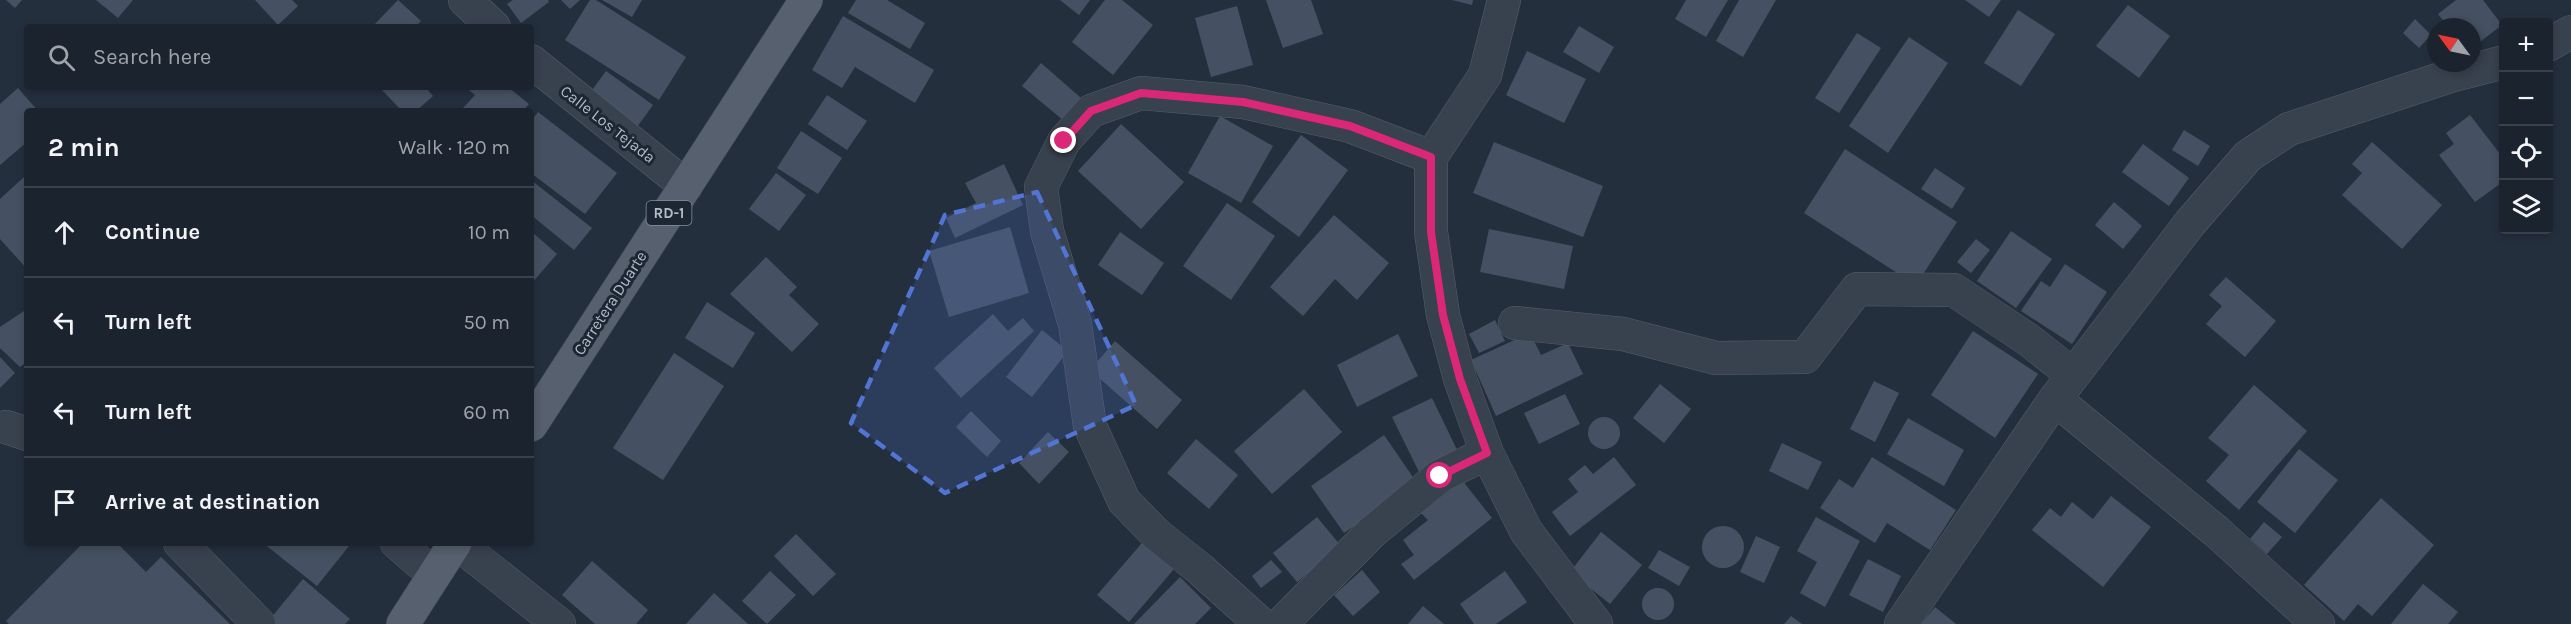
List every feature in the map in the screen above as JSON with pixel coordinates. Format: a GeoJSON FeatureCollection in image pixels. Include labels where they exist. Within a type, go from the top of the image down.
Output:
{"type":"FeatureCollection","features":[{"type":"Feature","properties":{"kind":"main road","name":"Carretera Duarte"},"geometry":{"type":"LineString","coordinates":[[534,420],[806,0]]}},
{"type":"Feature","properties":{"kind":"main road"},"geometry":{"type":"LineString","coordinates":[[402,624],[454,546]]}},
{"type":"Feature","properties":{"kind":"street"},"geometry":{"type":"LineString","coordinates":[[465,0],[491,24]]}},
{"type":"Feature","properties":{"kind":"street"},"geometry":{"type":"LineString","coordinates":[[1504,0],[1485,75],[1431,157],[1431,232],[1443,315],[1460,379],[1487,453],[1526,531],[1596,624]]}},
{"type":"Feature","properties":{"kind":"street"},"geometry":{"type":"LineString","coordinates":[[2553,42],[2571,32]]}},
{"type":"Feature","properties":{"kind":"street"},"geometry":{"type":"LineString","coordinates":[[1901,624],[2064,387],[2190,223],[2248,156],[2289,129],[2450,76],[2499,63]]}},
{"type":"Feature","properties":{"kind":"street","name":"Calle Los Tejada"},"geometry":{"type":"LineString","coordinates":[[534,64],[686,186]]}},
{"type":"Feature","properties":{"kind":"street"},"geometry":{"type":"LineString","coordinates":[[1261,624],[1200,569],[1156,534],[1124,501],[1090,426],[1075,324],[1047,231],[1041,187],[1064,141],[1091,111],[1141,93],[1243,102],[1350,126],[1431,157]]}},
{"type":"Feature","properties":{"kind":"street"},"geometry":{"type":"LineString","coordinates":[[1515,323],[1623,334],[1716,358],[1805,357],[1857,289],[1954,290],[2030,341],[2064,387],[2318,624]]}},
{"type":"Feature","properties":{"kind":"street"},"geometry":{"type":"LineString","coordinates":[[1281,624],[1371,533],[1440,476],[1487,453]]}},
{"type":"Feature","properties":{"kind":"street"},"geometry":{"type":"LineString","coordinates":[[183,546],[259,624]]}},
{"type":"Feature","properties":{"kind":"street"},"geometry":{"type":"LineString","coordinates":[[400,546],[434,575]]}},
{"type":"Feature","properties":{"kind":"street"},"geometry":{"type":"LineString","coordinates":[[460,546],[559,624]]}},
{"type":"Feature","properties":{"kind":"highlighted area"},"geometry":{"type":"Polygon","coordinates":[[[1037,192],[1136,405],[945,493],[851,423],[945,215],[1037,192]]]}},
{"type":"Feature","properties":{"kind":"building"},"geometry":{"type":"Polygon","coordinates":[[[6,0],[22,0],[15,8],[6,0]]]}},
{"type":"Feature","properties":{"kind":"building"},"geometry":{"type":"Polygon","coordinates":[[[96,0],[133,0],[118,18],[96,0]]]}},
{"type":"Feature","properties":{"kind":"building"},"geometry":{"type":"Polygon","coordinates":[[[255,0],[292,0],[298,6],[277,24],[255,0]]]}},
{"type":"Feature","properties":{"kind":"building"},"geometry":{"type":"Polygon","coordinates":[[[398,0],[421,21],[418,24],[375,24],[398,0]]]}},
{"type":"Feature","properties":{"kind":"building"},"geometry":{"type":"Polygon","coordinates":[[[513,0],[548,0],[549,2],[521,23],[507,4],[513,0]]]}},
{"type":"Feature","properties":{"kind":"building"},"geometry":{"type":"Polygon","coordinates":[[[561,0],[580,0],[570,9],[561,0]]]}},
{"type":"Feature","properties":{"kind":"building"},"geometry":{"type":"Polygon","coordinates":[[[590,0],[596,0],[686,57],[659,100],[565,40],[590,0]]]}},
{"type":"Feature","properties":{"kind":"building"},"geometry":{"type":"Polygon","coordinates":[[[602,0],[642,0],[632,17],[602,0]]]}},
{"type":"Feature","properties":{"kind":"building"},"geometry":{"type":"Polygon","coordinates":[[[856,0],[887,0],[925,23],[910,49],[848,13],[856,0]]]}},
{"type":"Feature","properties":{"kind":"building"},"geometry":{"type":"Polygon","coordinates":[[[1060,0],[1090,0],[1079,15],[1060,0]]]}},
{"type":"Feature","properties":{"kind":"building"},"geometry":{"type":"Polygon","coordinates":[[[1105,0],[1122,0],[1153,25],[1113,75],[1072,42],[1105,0]]]}},
{"type":"Feature","properties":{"kind":"building"},"geometry":{"type":"Polygon","coordinates":[[[1266,0],[1311,0],[1323,34],[1283,48],[1266,0]]]}},
{"type":"Feature","properties":{"kind":"building"},"geometry":{"type":"Polygon","coordinates":[[[1452,0],[1473,0],[1472,5],[1452,0]]]}},
{"type":"Feature","properties":{"kind":"building"},"geometry":{"type":"Polygon","coordinates":[[[1686,0],[1728,0],[1706,37],[1675,19],[1686,0]]]}},
{"type":"Feature","properties":{"kind":"building"},"geometry":{"type":"Polygon","coordinates":[[[1739,0],[1776,0],[1743,57],[1716,41],[1739,0]]]}},
{"type":"Feature","properties":{"kind":"building"},"geometry":{"type":"Polygon","coordinates":[[[1965,0],[2001,0],[1989,17],[1965,0]]]}},
{"type":"Feature","properties":{"kind":"building"},"geometry":{"type":"Polygon","coordinates":[[[2456,0],[2483,0],[2499,21],[2499,27],[2481,41],[2481,18],[2441,18],[2438,14],[2456,0]]]}},
{"type":"Feature","properties":{"kind":"building"},"geometry":{"type":"Polygon","coordinates":[[[2128,5],[2170,36],[2139,78],[2096,46],[2128,5]]]}},
{"type":"Feature","properties":{"kind":"building"},"geometry":{"type":"Polygon","coordinates":[[[1237,6],[1253,65],[1211,77],[1195,18],[1237,6]]]}},
{"type":"Feature","properties":{"kind":"building"},"geometry":{"type":"Polygon","coordinates":[[[2018,10],[2055,34],[2021,86],[1984,63],[2018,10]]]}},
{"type":"Feature","properties":{"kind":"building"},"geometry":{"type":"Polygon","coordinates":[[[843,16],[934,70],[915,103],[855,67],[842,88],[812,70],[843,16]]]}},
{"type":"Feature","properties":{"kind":"building"},"geometry":{"type":"Polygon","coordinates":[[[2415,19],[2427,31],[2427,39],[2419,48],[2403,33],[2415,19]]]}},
{"type":"Feature","properties":{"kind":"building"},"geometry":{"type":"Polygon","coordinates":[[[1579,26],[1614,47],[1599,73],[1563,52],[1579,26]]]}},
{"type":"Feature","properties":{"kind":"building"},"geometry":{"type":"Polygon","coordinates":[[[1857,33],[1881,48],[1839,113],[1815,98],[1857,33]]]}},
{"type":"Feature","properties":{"kind":"building"},"geometry":{"type":"Polygon","coordinates":[[[1909,37],[1948,63],[1888,153],[1849,126],[1909,37]]]}},
{"type":"Feature","properties":{"kind":"building"},"geometry":{"type":"Polygon","coordinates":[[[1527,51],[1586,79],[1564,123],[1506,95],[1527,51]]]}},
{"type":"Feature","properties":{"kind":"building"},"geometry":{"type":"Polygon","coordinates":[[[1041,63],[1081,98],[1063,120],[1022,86],[1041,63]]]}},
{"type":"Feature","properties":{"kind":"building"},"geometry":{"type":"Polygon","coordinates":[[[606,71],[653,105],[637,127],[590,93],[606,71]]]}},
{"type":"Feature","properties":{"kind":"building"},"geometry":{"type":"Polygon","coordinates":[[[18,88],[35,108],[24,108],[24,145],[0,165],[0,104],[18,88]]]}},
{"type":"Feature","properties":{"kind":"building"},"geometry":{"type":"Polygon","coordinates":[[[382,90],[428,90],[433,96],[419,108],[399,108],[382,90]]]}},
{"type":"Feature","properties":{"kind":"building"},"geometry":{"type":"Polygon","coordinates":[[[469,90],[512,90],[529,104],[526,108],[463,108],[475,95],[469,90]]]}},
{"type":"Feature","properties":{"kind":"building"},"geometry":{"type":"Polygon","coordinates":[[[827,95],[867,121],[847,150],[808,124],[827,95]]]}},
{"type":"Feature","properties":{"kind":"building"},"geometry":{"type":"Polygon","coordinates":[[[538,112],[617,173],[585,214],[534,175],[534,117],[538,112]]]}},
{"type":"Feature","properties":{"kind":"building"},"geometry":{"type":"Polygon","coordinates":[[[2470,115],[2499,153],[2499,185],[2475,202],[2439,155],[2454,144],[2446,133],[2470,115]]]}},
{"type":"Feature","properties":{"kind":"building"},"geometry":{"type":"Polygon","coordinates":[[[1220,116],[1273,146],[1241,203],[1188,173],[1220,116]]]}},
{"type":"Feature","properties":{"kind":"building"},"geometry":{"type":"Polygon","coordinates":[[[1121,124],[1184,182],[1141,229],[1078,171],[1121,124]]]}},
{"type":"Feature","properties":{"kind":"building"},"geometry":{"type":"Polygon","coordinates":[[[2184,130],[2210,146],[2198,166],[2172,150],[2184,130]]]}},
{"type":"Feature","properties":{"kind":"building"},"geometry":{"type":"Polygon","coordinates":[[[801,131],[842,158],[818,194],[777,168],[801,131]]]}},
{"type":"Feature","properties":{"kind":"building"},"geometry":{"type":"Polygon","coordinates":[[[1301,135],[1348,170],[1299,237],[1252,202],[1301,135]]]}},
{"type":"Feature","properties":{"kind":"building"},"geometry":{"type":"Polygon","coordinates":[[[1494,142],[1603,186],[1583,237],[1473,193],[1494,142]]]}},
{"type":"Feature","properties":{"kind":"building"},"geometry":{"type":"Polygon","coordinates":[[[2372,142],[2442,205],[2402,249],[2342,195],[2362,173],[2352,164],[2372,142]]]}},
{"type":"Feature","properties":{"kind":"building"},"geometry":{"type":"Polygon","coordinates":[[[2143,144],[2189,178],[2169,206],[2122,172],[2143,144]]]}},
{"type":"Feature","properties":{"kind":"building"},"geometry":{"type":"Polygon","coordinates":[[[1845,149],[1957,222],[1916,285],[1804,213],[1845,149]]]}},
{"type":"Feature","properties":{"kind":"building"},"geometry":{"type":"Polygon","coordinates":[[[1004,164],[1023,205],[955,238],[946,218],[976,203],[965,183],[1004,164]]]}},
{"type":"Feature","properties":{"kind":"building"},"geometry":{"type":"Polygon","coordinates":[[[1935,168],[1965,188],[1952,209],[1921,189],[1935,168]]]}},
{"type":"Feature","properties":{"kind":"building"},"geometry":{"type":"Polygon","coordinates":[[[776,173],[806,195],[779,231],[749,209],[776,173]]]}},
{"type":"Feature","properties":{"kind":"building"},"geometry":{"type":"Polygon","coordinates":[[[24,177],[24,266],[0,239],[0,199],[24,177]]]}},
{"type":"Feature","properties":{"kind":"building"},"geometry":{"type":"Polygon","coordinates":[[[534,182],[592,228],[574,250],[534,217],[534,182]]]}},
{"type":"Feature","properties":{"kind":"building"},"geometry":{"type":"Polygon","coordinates":[[[2114,202],[2142,226],[2123,249],[2095,225],[2114,202]]]}},
{"type":"Feature","properties":{"kind":"building"},"geometry":{"type":"Polygon","coordinates":[[[1227,203],[1275,236],[1231,300],[1183,266],[1227,203]]]}},
{"type":"Feature","properties":{"kind":"building"},"geometry":{"type":"Polygon","coordinates":[[[1334,215],[1389,263],[1357,300],[1335,279],[1303,316],[1270,287],[1334,215]]]}},
{"type":"Feature","properties":{"kind":"building"},"geometry":{"type":"Polygon","coordinates":[[[1010,227],[1029,293],[949,317],[929,251],[1010,227]]]}},
{"type":"Feature","properties":{"kind":"building"},"geometry":{"type":"Polygon","coordinates":[[[1489,229],[1573,246],[1564,289],[1480,272],[1489,229]]]}},
{"type":"Feature","properties":{"kind":"building"},"geometry":{"type":"Polygon","coordinates":[[[2011,231],[2052,259],[2016,308],[1977,281],[2011,231]]]}},
{"type":"Feature","properties":{"kind":"building"},"geometry":{"type":"Polygon","coordinates":[[[1120,232],[1164,263],[1142,295],[1098,265],[1120,232]]]}},
{"type":"Feature","properties":{"kind":"building"},"geometry":{"type":"Polygon","coordinates":[[[534,234],[557,254],[534,281],[534,234]]]}},
{"type":"Feature","properties":{"kind":"building"},"geometry":{"type":"Polygon","coordinates":[[[1976,239],[1990,250],[1971,273],[1957,262],[1976,239]]]}},
{"type":"Feature","properties":{"kind":"building"},"geometry":{"type":"Polygon","coordinates":[[[766,257],[797,287],[789,295],[819,324],[792,352],[730,294],[766,257]]]}},
{"type":"Feature","properties":{"kind":"building"},"geometry":{"type":"Polygon","coordinates":[[[2065,264],[2107,292],[2072,344],[2021,311],[2041,281],[2050,287],[2065,264]]]}},
{"type":"Feature","properties":{"kind":"building"},"geometry":{"type":"Polygon","coordinates":[[[2226,277],[2276,321],[2245,357],[2206,324],[2222,306],[2209,295],[2226,277]]]}},
{"type":"Feature","properties":{"kind":"building"},"geometry":{"type":"Polygon","coordinates":[[[707,302],[755,333],[733,368],[685,338],[707,302]]]}},
{"type":"Feature","properties":{"kind":"building"},"geometry":{"type":"Polygon","coordinates":[[[24,311],[24,364],[20,367],[0,348],[0,327],[24,311]]]}},
{"type":"Feature","properties":{"kind":"building"},"geometry":{"type":"Polygon","coordinates":[[[993,314],[1008,331],[1023,318],[1034,331],[961,398],[934,368],[993,314]]]}},
{"type":"Feature","properties":{"kind":"building"},"geometry":{"type":"Polygon","coordinates":[[[1495,320],[1505,341],[1479,353],[1469,334],[1495,320]]]}},
{"type":"Feature","properties":{"kind":"building"},"geometry":{"type":"Polygon","coordinates":[[[1042,330],[1068,351],[1032,397],[1006,377],[1042,330]]]}},
{"type":"Feature","properties":{"kind":"building"},"geometry":{"type":"Polygon","coordinates":[[[1973,331],[2038,374],[1995,438],[1931,395],[1973,331]]]}},
{"type":"Feature","properties":{"kind":"building"},"geometry":{"type":"Polygon","coordinates":[[[1530,333],[1541,355],[1568,343],[1583,374],[1496,416],[1471,360],[1530,333]]]}},
{"type":"Feature","properties":{"kind":"building"},"geometry":{"type":"Polygon","coordinates":[[[1398,334],[1418,376],[1357,407],[1337,365],[1398,334]]]}},
{"type":"Feature","properties":{"kind":"building"},"geometry":{"type":"Polygon","coordinates":[[[1115,341],[1182,400],[1157,429],[1090,370],[1115,341]]]}},
{"type":"Feature","properties":{"kind":"building"},"geometry":{"type":"Polygon","coordinates":[[[674,353],[724,386],[663,480],[613,448],[674,353]]]}},
{"type":"Feature","properties":{"kind":"building"},"geometry":{"type":"Polygon","coordinates":[[[0,357],[15,373],[0,388],[0,357]]]}},
{"type":"Feature","properties":{"kind":"building"},"geometry":{"type":"Polygon","coordinates":[[[1874,381],[1899,393],[1875,442],[1850,429],[1874,381]]]}},
{"type":"Feature","properties":{"kind":"building"},"geometry":{"type":"Polygon","coordinates":[[[1660,384],[1691,409],[1664,443],[1633,418],[1660,384]]]}},
{"type":"Feature","properties":{"kind":"building"},"geometry":{"type":"Polygon","coordinates":[[[2254,385],[2307,431],[2239,510],[2206,481],[2229,455],[2208,438],[2254,385]]]}},
{"type":"Feature","properties":{"kind":"building"},"geometry":{"type":"Polygon","coordinates":[[[1304,389],[1342,432],[1272,494],[1234,451],[1304,389]]]}},
{"type":"Feature","properties":{"kind":"building"},"geometry":{"type":"Polygon","coordinates":[[[1565,394],[1580,424],[1539,444],[1524,413],[1565,394]]]}},
{"type":"Feature","properties":{"kind":"building"},"geometry":{"type":"Polygon","coordinates":[[[1432,398],[1459,454],[1420,474],[1392,417],[1432,398]]]}},
{"type":"Feature","properties":{"kind":"building"},"geometry":{"type":"Polygon","coordinates":[[[971,411],[1001,441],[987,457],[956,427],[971,411]]]}},
{"type":"Feature","properties":{"kind":"building"},"geometry":{"type":"Polygon","coordinates":[[[1604,417],[1615,422],[1620,433],[1615,444],[1604,449],[1593,444],[1588,433],[1593,422],[1604,417]]]}},
{"type":"Feature","properties":{"kind":"building"},"geometry":{"type":"Polygon","coordinates":[[[1908,418],[1964,450],[1944,486],[1887,454],[1908,418]]]}},
{"type":"Feature","properties":{"kind":"building"},"geometry":{"type":"Polygon","coordinates":[[[1048,432],[1069,452],[1039,484],[1019,463],[1048,432]]]}},
{"type":"Feature","properties":{"kind":"building"},"geometry":{"type":"Polygon","coordinates":[[[1384,435],[1417,483],[1344,533],[1311,486],[1384,435]]]}},
{"type":"Feature","properties":{"kind":"building"},"geometry":{"type":"Polygon","coordinates":[[[1196,439],[1238,475],[1209,509],[1167,473],[1196,439]]]}},
{"type":"Feature","properties":{"kind":"building"},"geometry":{"type":"Polygon","coordinates":[[[1782,443],[1822,462],[1808,490],[1769,471],[1782,443]]]}},
{"type":"Feature","properties":{"kind":"building"},"geometry":{"type":"Polygon","coordinates":[[[2299,449],[2338,480],[2295,533],[2257,502],[2299,449]]]}},
{"type":"Feature","properties":{"kind":"building"},"geometry":{"type":"Polygon","coordinates":[[[1614,457],[1636,485],[1570,536],[1552,512],[1578,492],[1568,479],[1585,465],[1593,474],[1614,457]]]}},
{"type":"Feature","properties":{"kind":"building"},"geometry":{"type":"Polygon","coordinates":[[[1872,457],[1956,510],[1930,550],[1887,523],[1875,543],[1820,508],[1839,479],[1853,488],[1872,457]]]}},
{"type":"Feature","properties":{"kind":"building"},"geometry":{"type":"Polygon","coordinates":[[[1462,480],[1492,518],[1414,580],[1401,564],[1414,555],[1403,540],[1428,520],[1421,513],[1462,480]]]}},
{"type":"Feature","properties":{"kind":"building"},"geometry":{"type":"Polygon","coordinates":[[[2111,496],[2151,527],[2103,587],[2032,530],[2050,508],[2061,517],[2072,502],[2093,519],[2111,496]]]}},
{"type":"Feature","properties":{"kind":"building"},"geometry":{"type":"Polygon","coordinates":[[[2381,498],[2434,545],[2372,616],[2358,604],[2344,621],[2304,585],[2381,498]]]}},
{"type":"Feature","properties":{"kind":"building"},"geometry":{"type":"Polygon","coordinates":[[[1317,517],[1341,546],[1297,582],[1273,553],[1317,517]]]}},
{"type":"Feature","properties":{"kind":"building"},"geometry":{"type":"Polygon","coordinates":[[[1816,517],[1860,541],[1825,607],[1800,593],[1817,562],[1797,551],[1816,517]]]}},
{"type":"Feature","properties":{"kind":"building"},"geometry":{"type":"Polygon","coordinates":[[[2264,522],[2282,537],[2267,554],[2250,539],[2264,522]]]}},
{"type":"Feature","properties":{"kind":"building"},"geometry":{"type":"Polygon","coordinates":[[[1723,526],[1731,527],[1738,532],[1743,539],[1743,555],[1738,562],[1731,567],[1723,568],[1715,567],[1708,562],[1703,555],[1702,547],[1703,539],[1708,532],[1715,527],[1723,526]]]}},
{"type":"Feature","properties":{"kind":"building"},"geometry":{"type":"Polygon","coordinates":[[[1601,532],[1642,565],[1610,604],[1570,572],[1601,532]]]}},
{"type":"Feature","properties":{"kind":"building"},"geometry":{"type":"Polygon","coordinates":[[[796,534],[836,574],[813,596],[774,556],[796,534]]]}},
{"type":"Feature","properties":{"kind":"building"},"geometry":{"type":"Polygon","coordinates":[[[1756,536],[1780,547],[1764,583],[1740,572],[1756,536]]]}},
{"type":"Feature","properties":{"kind":"building"},"geometry":{"type":"Polygon","coordinates":[[[1142,543],[1174,569],[1129,622],[1097,595],[1142,543]]]}},
{"type":"Feature","properties":{"kind":"building"},"geometry":{"type":"Polygon","coordinates":[[[80,546],[120,546],[146,572],[161,557],[230,624],[9,624],[6,621],[80,546]]]}},
{"type":"Feature","properties":{"kind":"building"},"geometry":{"type":"Polygon","coordinates":[[[267,546],[349,546],[317,586],[267,546]]]}},
{"type":"Feature","properties":{"kind":"building"},"geometry":{"type":"Polygon","coordinates":[[[1659,550],[1690,567],[1679,586],[1648,568],[1659,550]]]}},
{"type":"Feature","properties":{"kind":"building"},"geometry":{"type":"Polygon","coordinates":[[[1868,559],[1901,576],[1883,612],[1849,595],[1868,559]]]}},
{"type":"Feature","properties":{"kind":"building"},"geometry":{"type":"Polygon","coordinates":[[[1271,560],[1282,572],[1261,588],[1252,576],[1271,560]]]}},
{"type":"Feature","properties":{"kind":"building"},"geometry":{"type":"Polygon","coordinates":[[[592,561],[648,610],[636,624],[595,624],[562,595],[592,561]]]}},
{"type":"Feature","properties":{"kind":"building"},"geometry":{"type":"Polygon","coordinates":[[[1362,570],[1380,592],[1353,616],[1334,595],[1362,570]]]}},
{"type":"Feature","properties":{"kind":"building"},"geometry":{"type":"Polygon","coordinates":[[[770,571],[796,595],[767,624],[742,601],[770,571]]]}},
{"type":"Feature","properties":{"kind":"building"},"geometry":{"type":"Polygon","coordinates":[[[1505,571],[1527,602],[1496,624],[1474,624],[1460,604],[1505,571]]]}},
{"type":"Feature","properties":{"kind":"building"},"geometry":{"type":"Polygon","coordinates":[[[1180,577],[1211,608],[1195,624],[1134,624],[1180,577]]]}},
{"type":"Feature","properties":{"kind":"building"},"geometry":{"type":"Polygon","coordinates":[[[303,579],[350,619],[345,624],[276,624],[270,619],[303,579]]]}},
{"type":"Feature","properties":{"kind":"building"},"geometry":{"type":"Polygon","coordinates":[[[2423,584],[2458,612],[2448,624],[2391,624],[2423,584]]]}},
{"type":"Feature","properties":{"kind":"building"},"geometry":{"type":"Polygon","coordinates":[[[1658,588],[1670,592],[1674,604],[1670,616],[1658,620],[1646,616],[1642,604],[1646,592],[1658,588]]]}},
{"type":"Feature","properties":{"kind":"building"},"geometry":{"type":"Polygon","coordinates":[[[714,593],[748,624],[686,624],[714,593]]]}},
{"type":"Feature","properties":{"kind":"building"},"geometry":{"type":"Polygon","coordinates":[[[1423,606],[1444,624],[1408,624],[1423,606]]]}},
{"type":"Feature","properties":{"kind":"building"},"geometry":{"type":"Polygon","coordinates":[[[1935,607],[1956,624],[1921,624],[1935,607]]]}},
{"type":"Feature","properties":{"kind":"building"},"geometry":{"type":"Polygon","coordinates":[[[1791,616],[1802,624],[1784,624],[1791,616]]]}},
{"type":"Feature","properties":{"kind":"route"},"geometry":{"type":"LineString","coordinates":[[1064,141],[1091,111],[1141,93],[1243,102],[1350,126],[1431,157],[1431,232],[1443,315],[1460,379],[1487,453],[1440,476]]}}]}
